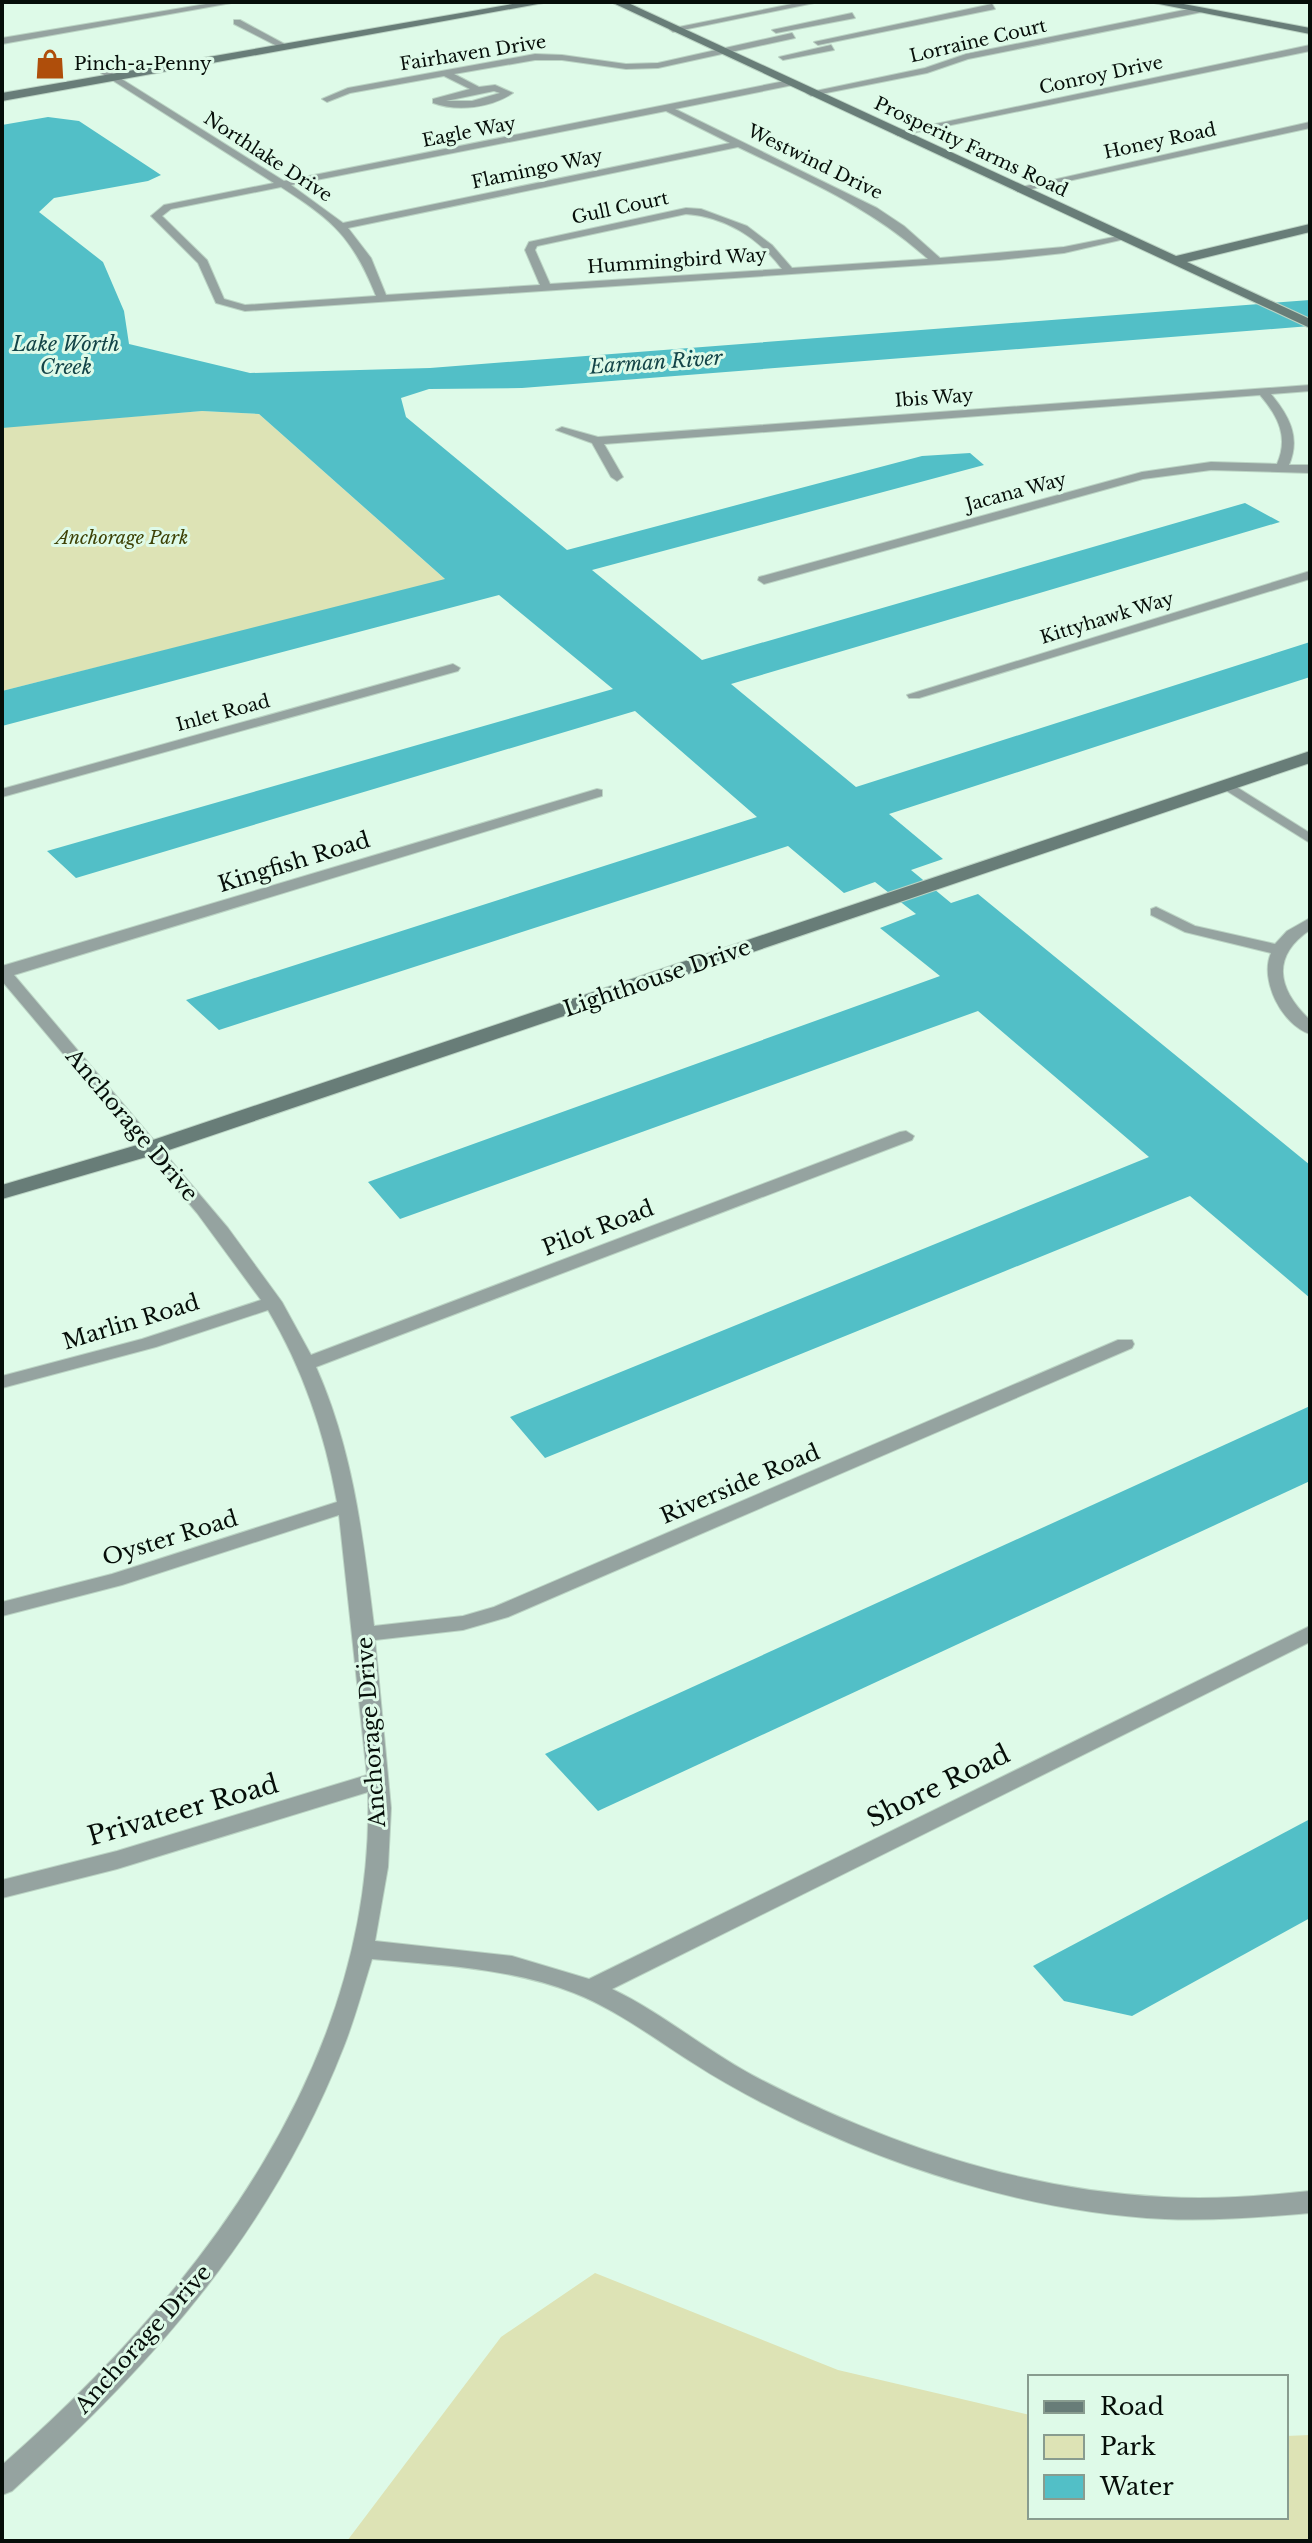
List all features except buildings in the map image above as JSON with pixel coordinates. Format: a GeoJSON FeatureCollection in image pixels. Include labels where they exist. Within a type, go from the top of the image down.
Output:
{"type":"FeatureCollection","features":[{"type":"Feature","properties":{"kind":"street"},"geometry":{"type":"LineString","coordinates":[[2,41],[233,2]]}},
{"type":"Feature","properties":{"kind":"street"},"geometry":{"type":"LineString","coordinates":[[2,97],[273,41],[500,2]]}},
{"type":"Feature","properties":{"kind":"street"},"geometry":{"type":"LineString","coordinates":[[2,89],[286,47],[543,2]]}},
{"type":"Feature","properties":{"kind":"street","name":"Prosperity Farms Road"},"geometry":{"type":"LineString","coordinates":[[617,2],[1310,324]]}},
{"type":"Feature","properties":{"kind":"street"},"geometry":{"type":"LineString","coordinates":[[1155,2],[1310,22]]}},
{"type":"Feature","properties":{"kind":"street"},"geometry":{"type":"LineString","coordinates":[[673,29],[822,4],[881,28]]}},
{"type":"Feature","properties":{"kind":"street"},"geometry":{"type":"LineString","coordinates":[[209,6],[286,47]]}},
{"type":"Feature","properties":{"kind":"street"},"geometry":{"type":"LineString","coordinates":[[949,6],[964,13]]}},
{"type":"Feature","properties":{"kind":"street"},"geometry":{"type":"LineString","coordinates":[[818,42],[992,7]]}},
{"type":"Feature","properties":{"kind":"street"},"geometry":{"type":"LineString","coordinates":[[1198,7],[1282,23],[1310,22]]}},
{"type":"Feature","properties":{"kind":"street"},"geometry":{"type":"LineString","coordinates":[[1198,7],[1310,31]]}},
{"type":"Feature","properties":{"kind":"street","name":"Lorraine Court"},"geometry":{"type":"LineString","coordinates":[[811,93],[927,70],[959,58],[1198,7]]}},
{"type":"Feature","properties":{"kind":"street"},"geometry":{"type":"LineString","coordinates":[[739,37],[785,33],[852,16]]}},
{"type":"Feature","properties":{"kind":"street"},"geometry":{"type":"LineString","coordinates":[[783,57],[834,47],[785,33]]}},
{"type":"Feature","properties":{"kind":"street","name":"Fairhaven Drive"},"geometry":{"type":"LineString","coordinates":[[327,99],[348,91],[542,56],[626,67],[717,50],[785,33]]}},
{"type":"Feature","properties":{"kind":"street","name":"Conroy Drive"},"geometry":{"type":"LineString","coordinates":[[898,133],[1310,48]]}},
{"type":"Feature","properties":{"kind":"street"},"geometry":{"type":"LineString","coordinates":[[445,73],[478,90],[495,88],[508,93],[458,104],[436,101],[478,90]]}},
{"type":"Feature","properties":{"kind":"street","name":"Northlake Drive"},"geometry":{"type":"LineString","coordinates":[[109,74],[284,185],[341,226],[366,258],[382,299]]}},
{"type":"Feature","properties":{"kind":"street","name":"Eagle Way"},"geometry":{"type":"LineString","coordinates":[[231,307],[220,301],[211,277],[191,248],[156,216],[168,207],[790,83]]}},
{"type":"Feature","properties":{"kind":"street","name":"Westwind Drive"},"geometry":{"type":"LineString","coordinates":[[669,109],[885,217],[936,260]]}},
{"type":"Feature","properties":{"kind":"street","name":"Honey Road"},"geometry":{"type":"LineString","coordinates":[[1018,189],[1310,125]]}},
{"type":"Feature","properties":{"kind":"street","name":"Flamingo Way"},"geometry":{"type":"LineString","coordinates":[[341,226],[739,144]]}},
{"type":"Feature","properties":{"kind":"street","name":"Gull Court"},"geometry":{"type":"LineString","coordinates":[[546,287],[530,250],[539,242],[686,211],[711,214],[759,239],[771,248],[788,270]]}},
{"type":"Feature","properties":{"kind":"street"},"geometry":{"type":"LineString","coordinates":[[1174,261],[1310,228]]}},
{"type":"Feature","properties":{"kind":"street","name":"Hummingbird Way"},"geometry":{"type":"LineString","coordinates":[[231,307],[936,260],[1064,250],[1124,238]]}},
{"type":"Feature","properties":{"kind":"street","name":"Ibis Way"},"geometry":{"type":"LineString","coordinates":[[562,430],[597,441],[1310,388]]}},
{"type":"Feature","properties":{"kind":"street"},"geometry":{"type":"LineString","coordinates":[[1262,391],[1278,409],[1290,435],[1290,448],[1282,467],[1310,469]]}},
{"type":"Feature","properties":{"kind":"street"},"geometry":{"type":"LineString","coordinates":[[597,441],[617,477]]}},
{"type":"Feature","properties":{"kind":"street","name":"Jacana Way"},"geometry":{"type":"LineString","coordinates":[[764,580],[1142,476],[1211,466],[1282,467]]}},
{"type":"Feature","properties":{"kind":"street","name":"Kittyhawk Way"},"geometry":{"type":"LineString","coordinates":[[914,695],[1310,575]]}},
{"type":"Feature","properties":{"kind":"street","name":"Inlet Road"},"geometry":{"type":"LineString","coordinates":[[2,793],[453,668]]}},
{"type":"Feature","properties":{"kind":"street","name":"Lighthouse Drive"},"geometry":{"type":"LineString","coordinates":[[2,1192],[152,1148],[1310,757]]}},
{"type":"Feature","properties":{"kind":"street"},"geometry":{"type":"LineString","coordinates":[[1227,785],[1310,839]]}},
{"type":"Feature","properties":{"kind":"street","name":"Kingfish Road"},"geometry":{"type":"LineString","coordinates":[[3,972],[597,793]]}},
{"type":"Feature","properties":{"kind":"street"},"geometry":{"type":"LineString","coordinates":[[1156,912],[1190,929],[1279,950]]}},
{"type":"Feature","properties":{"kind":"street"},"geometry":{"type":"LineString","coordinates":[[1310,923],[1288,938],[1279,950],[1273,970],[1275,984],[1291,1012],[1310,1029]]}},
{"type":"Feature","properties":{"kind":"street","name":"Anchorage Drive"},"geometry":{"type":"LineString","coordinates":[[2,2482],[95,2397],[158,2329],[213,2260],[265,2183],[293,2132],[344,2015],[363,1949],[377,1865],[379,1780],[349,1505],[326,1416],[306,1364],[273,1302],[234,1245],[3,972]]}},
{"type":"Feature","properties":{"kind":"street","name":"Pilot Road"},"geometry":{"type":"LineString","coordinates":[[306,1364],[906,1136]]}},
{"type":"Feature","properties":{"kind":"street","name":"Marlin Road"},"geometry":{"type":"LineString","coordinates":[[2,1382],[149,1343],[273,1302]]}},
{"type":"Feature","properties":{"kind":"street","name":"Riverside Road"},"geometry":{"type":"LineString","coordinates":[[364,1634],[463,1623],[501,1612],[1125,1344]]}},
{"type":"Feature","properties":{"kind":"street","name":"Oyster Road"},"geometry":{"type":"LineString","coordinates":[[2,1609],[130,1576],[349,1505]]}},
{"type":"Feature","properties":{"kind":"street","name":"Shore Road"},"geometry":{"type":"LineString","coordinates":[[591,1989],[1310,1633]]}},
{"type":"Feature","properties":{"kind":"street","name":"Privateer Road"},"geometry":{"type":"LineString","coordinates":[[2,1889],[117,1860],[379,1780]]}},
{"type":"Feature","properties":{"kind":"street"},"geometry":{"type":"LineString","coordinates":[[363,1949],[513,1965],[591,1989],[633,2009],[733,2076],[801,2113],[928,2162],[1091,2200],[1222,2208],[1310,2202]]}},
{"type":"Feature","properties":{"kind":"green space","name":"Anchorage Park"},"geometry":{"type":"Polygon","coordinates":[[[202,411],[259,414],[446,580],[2,691],[2,427],[202,411]]]}},
{"type":"Feature","properties":{"kind":"green space"},"geometry":{"type":"Polygon","coordinates":[[[595,2273],[838,2370],[1028,2415],[1028,2519],[1288,2519],[1288,2436],[1310,2435],[1310,2541],[347,2541],[501,2337],[595,2273]]]}},
{"type":"Feature","properties":{"kind":"water","name":"Lake Worth Creek"},"geometry":{"type":"Polygon","coordinates":[[[48,117],[79,121],[161,175],[148,181],[54,198],[39,212],[103,262],[124,311],[129,344],[250,373],[430,368],[1310,300],[1310,326],[522,388],[429,389],[401,398],[406,417],[567,550],[922,456],[970,453],[984,465],[592,570],[702,660],[1245,503],[1280,522],[731,684],[856,787],[1310,642],[1310,677],[889,814],[943,859],[911,870],[951,903],[978,894],[1310,1165],[1310,1298],[1190,1196],[545,1458],[510,1417],[1149,1157],[978,1011],[400,1219],[368,1182],[940,976],[880,928],[916,914],[875,882],[844,893],[788,846],[219,1030],[186,1000],[757,817],[635,711],[76,878],[47,851],[613,689],[499,595],[2,726],[2,691],[445,579],[259,414],[202,411],[2,428],[2,125],[48,117]]]}},
{"type":"Feature","properties":{"kind":"water"},"geometry":{"type":"Polygon","coordinates":[[[1310,1406],[1310,1481],[598,1811],[545,1754],[1310,1406]]]}},
{"type":"Feature","properties":{"kind":"water"},"geometry":{"type":"Polygon","coordinates":[[[1310,1819],[1310,1918],[1132,2016],[1064,2001],[1033,1966],[1310,1819]]]}},
{"type":"Feature","properties":{"kind":"place","name":"Pinch-a-Penny"},"geometry":{"type":"Point","coordinates":[50,64]}},
{"type":"Feature","properties":{"kind":"water label","name":"Earman River"},"geometry":{"type":"Point","coordinates":[656,362]}}]}
